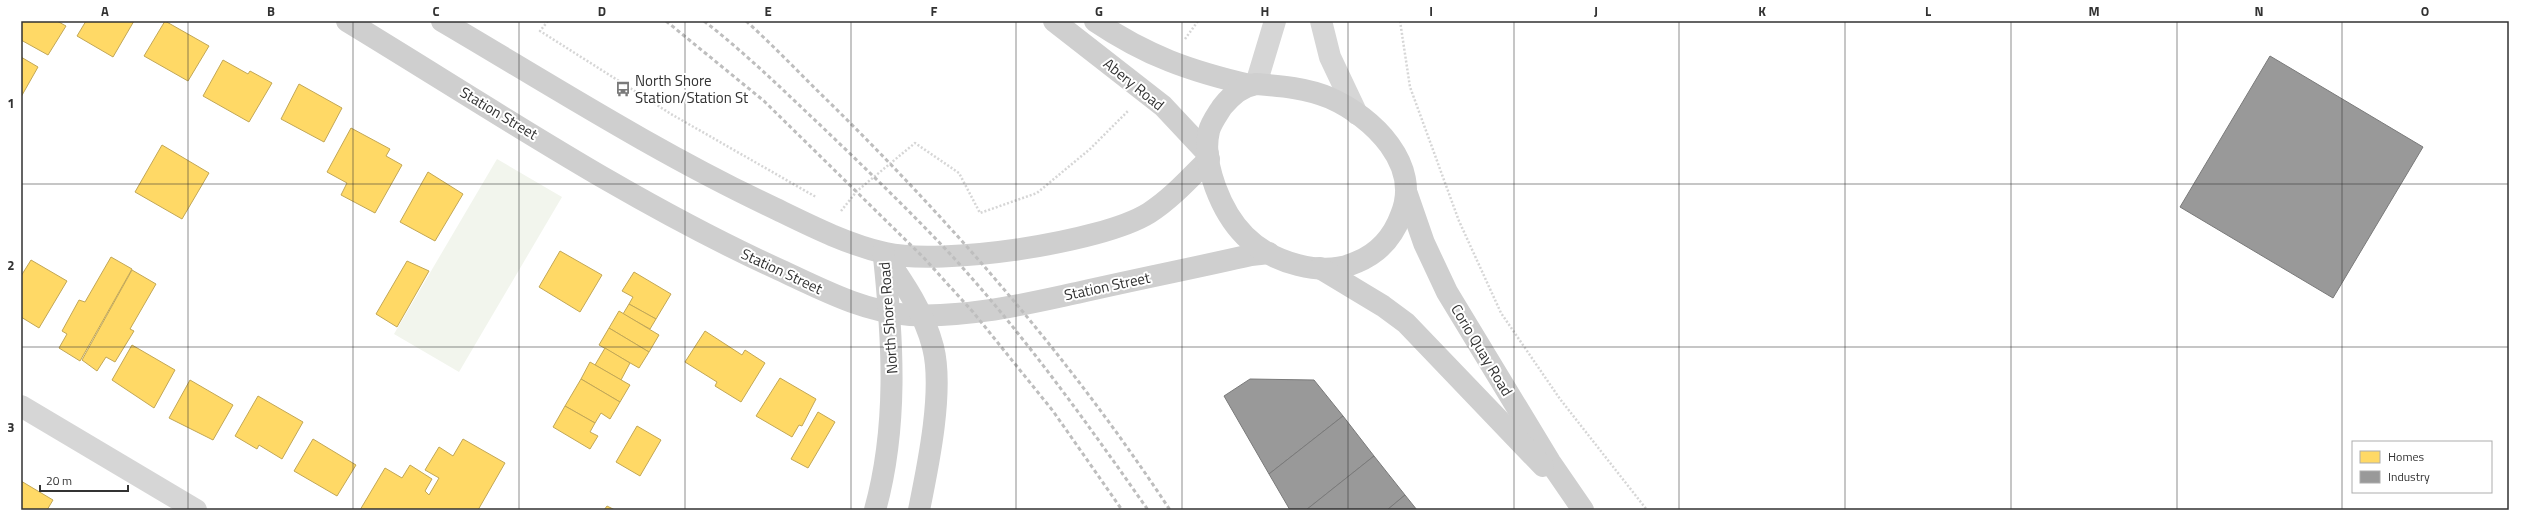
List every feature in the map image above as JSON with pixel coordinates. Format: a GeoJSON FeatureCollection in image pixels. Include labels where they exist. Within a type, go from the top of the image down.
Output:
{"type":"FeatureCollection","features":[{"type":"Feature","properties":{"kind":"main road","name":"Station Street"},"geometry":{"type":"LineString","coordinates":[[347,21],[642,200],[741,253],[842,298],[890,313],[922,315],[998,310],[1250,255],[1269,253]]}},
{"type":"Feature","properties":{"kind":"main road"},"geometry":{"type":"LineString","coordinates":[[442,21],[716,181],[832,235],[883,253],[924,258],[952,256],[1044,245],[1111,230],[1148,214],[1181,188],[1208,156]]}},
{"type":"Feature","properties":{"kind":"main road","name":"Abery Road"},"geometry":{"type":"LineString","coordinates":[[1054,21],[1163,106],[1208,156]]}},
{"type":"Feature","properties":{"kind":"main road","name":"Abery Road"},"geometry":{"type":"LineString","coordinates":[[1095,21],[1125,40],[1168,62],[1203,74],[1253,84],[1288,87],[1316,93],[1343,105],[1357,114]]}},
{"type":"Feature","properties":{"kind":"main road"},"geometry":{"type":"LineString","coordinates":[[1253,84],[1232,97],[1216,118],[1209,130],[1208,156],[1218,194],[1235,225],[1254,244],[1269,253],[1296,264],[1332,269],[1348,266],[1375,252],[1390,237],[1396,228],[1407,194]]}},
{"type":"Feature","properties":{"kind":"main road","name":"Corio Quay Road"},"geometry":{"type":"LineString","coordinates":[[1357,114],[1377,131],[1395,153],[1405,178],[1407,194],[1424,243],[1447,292],[1579,504]]}},
{"type":"Feature","properties":{"kind":"main road","name":"North Shore Road"},"geometry":{"type":"LineString","coordinates":[[875,510],[882,486],[888,448],[892,402],[890,313],[883,253]]}},
{"type":"Feature","properties":{"kind":"main road","name":"North Shore Road"},"geometry":{"type":"LineString","coordinates":[[883,253],[922,315],[933,348],[936,370],[927,468],[919,510]]}},
{"type":"Feature","properties":{"kind":"main road","name":"Corio Quay Road"},"geometry":{"type":"LineString","coordinates":[[1320,268],[1383,306],[1406,323],[1579,504]]}},
{"type":"Feature","properties":{"kind":"street"},"geometry":{"type":"LineString","coordinates":[[1253,84],[1275,21]]}},
{"type":"Feature","properties":{"kind":"street"},"geometry":{"type":"LineString","coordinates":[[1321,21],[1330,57],[1357,114]]}},
{"type":"Feature","properties":{"kind":"street"},"geometry":{"type":"LineString","coordinates":[[21,406],[196,510]]}},
{"type":"Feature","properties":{"kind":"path"},"geometry":{"type":"LineString","coordinates":[[548,21],[540,31],[671,114],[821,200]]}},
{"type":"Feature","properties":{"kind":"path"},"geometry":{"type":"LineString","coordinates":[[1400,21],[1410,87],[1459,221],[1501,312],[1560,399],[1647,510]]}},
{"type":"Feature","properties":{"kind":"path"},"geometry":{"type":"LineString","coordinates":[[834,207],[841,211],[857,191],[915,143],[959,174],[980,214],[1037,193],[1090,149],[1130,110]]}},
{"type":"Feature","properties":{"kind":"shaded area"},"geometry":{"type":"Polygon","coordinates":[[[497,159],[562,197],[459,372],[394,334],[497,159]]]}},
{"type":"Feature","properties":{"kind":"building: Homes"},"geometry":{"type":"Polygon","coordinates":[[[21,21],[57,21],[66,26],[48,55],[21,40],[21,21]]]}},
{"type":"Feature","properties":{"kind":"building: Homes"},"geometry":{"type":"Polygon","coordinates":[[[86,21],[134,21],[113,57],[77,36],[86,21]]]}},
{"type":"Feature","properties":{"kind":"building: Homes"},"geometry":{"type":"Polygon","coordinates":[[[165,21],[209,46],[188,81],[144,56],[165,21]]]}},
{"type":"Feature","properties":{"kind":"building: Homes"},"geometry":{"type":"Polygon","coordinates":[[[21,57],[38,67],[21,97],[21,57]]]}},
{"type":"Feature","properties":{"kind":"building: Homes"},"geometry":{"type":"Polygon","coordinates":[[[223,60],[248,74],[250,71],[272,83],[249,122],[203,96],[223,60]]]}},
{"type":"Feature","properties":{"kind":"building: Homes"},"geometry":{"type":"Polygon","coordinates":[[[299,84],[342,108],[324,142],[281,119],[299,84]]]}},
{"type":"Feature","properties":{"kind":"building: Homes"},"geometry":{"type":"Polygon","coordinates":[[[351,128],[390,149],[386,156],[402,165],[375,213],[341,195],[347,183],[327,172],[351,128]]]}},
{"type":"Feature","properties":{"kind":"building: Homes"},"geometry":{"type":"Polygon","coordinates":[[[162,145],[209,173],[182,219],[135,192],[162,145]]]}},
{"type":"Feature","properties":{"kind":"building: Homes"},"geometry":{"type":"Polygon","coordinates":[[[428,172],[463,194],[435,241],[400,222],[428,172]]]}},
{"type":"Feature","properties":{"kind":"building: Homes"},"geometry":{"type":"Polygon","coordinates":[[[560,251],[602,275],[580,312],[539,287],[560,251]]]}},
{"type":"Feature","properties":{"kind":"building: Homes"},"geometry":{"type":"Polygon","coordinates":[[[111,257],[132,269],[80,361],[59,348],[67,334],[62,331],[79,300],[85,302],[111,257]]]}},
{"type":"Feature","properties":{"kind":"building: Homes"},"geometry":{"type":"Polygon","coordinates":[[[31,260],[67,281],[39,328],[21,317],[21,276],[31,260]]]}},
{"type":"Feature","properties":{"kind":"building: Homes"},"geometry":{"type":"Polygon","coordinates":[[[407,261],[429,271],[397,327],[376,314],[407,261]]]}},
{"type":"Feature","properties":{"kind":"building: Homes"},"geometry":{"type":"Polygon","coordinates":[[[132,270],[156,284],[130,329],[134,331],[115,362],[106,357],[97,371],[82,360],[132,270]]]}},
{"type":"Feature","properties":{"kind":"building: Homes"},"geometry":{"type":"Polygon","coordinates":[[[634,272],[671,294],[656,319],[629,304],[633,297],[622,291],[634,272]]]}},
{"type":"Feature","properties":{"kind":"building: Homes"},"geometry":{"type":"Polygon","coordinates":[[[629,304],[656,319],[650,329],[623,314],[629,304]]]}},
{"type":"Feature","properties":{"kind":"building: Homes"},"geometry":{"type":"Polygon","coordinates":[[[619,311],[659,335],[649,352],[609,328],[619,311]]]}},
{"type":"Feature","properties":{"kind":"building: Homes"},"geometry":{"type":"Polygon","coordinates":[[[609,328],[649,352],[639,368],[599,345],[609,328]]]}},
{"type":"Feature","properties":{"kind":"building: Homes"},"geometry":{"type":"Polygon","coordinates":[[[705,331],[742,355],[745,350],[765,363],[741,402],[715,386],[717,382],[685,362],[705,331]]]}},
{"type":"Feature","properties":{"kind":"building: Homes"},"geometry":{"type":"Polygon","coordinates":[[[132,345],[175,370],[154,408],[112,380],[132,345]]]}},
{"type":"Feature","properties":{"kind":"building: Homes"},"geometry":{"type":"Polygon","coordinates":[[[605,348],[630,363],[621,380],[595,365],[605,348]]]}},
{"type":"Feature","properties":{"kind":"building: Homes"},"geometry":{"type":"Polygon","coordinates":[[[590,362],[630,385],[620,402],[581,379],[590,362]]]}},
{"type":"Feature","properties":{"kind":"building: Homes"},"geometry":{"type":"Polygon","coordinates":[[[780,378],[816,399],[802,426],[799,425],[792,437],[756,416],[780,378]]]}},
{"type":"Feature","properties":{"kind":"building: Homes"},"geometry":{"type":"Polygon","coordinates":[[[581,379],[620,402],[610,419],[601,413],[595,423],[565,406],[581,379]]]}},
{"type":"Feature","properties":{"kind":"building: Homes"},"geometry":{"type":"Polygon","coordinates":[[[190,380],[233,405],[213,440],[169,418],[190,380]]]}},
{"type":"Feature","properties":{"kind":"building: Homes"},"geometry":{"type":"Polygon","coordinates":[[[258,396],[303,422],[282,459],[259,445],[257,449],[235,436],[258,396]]]}},
{"type":"Feature","properties":{"kind":"building: Homes"},"geometry":{"type":"Polygon","coordinates":[[[565,406],[595,423],[590,432],[598,436],[590,449],[553,427],[565,406]]]}},
{"type":"Feature","properties":{"kind":"building: Homes"},"geometry":{"type":"Polygon","coordinates":[[[818,412],[835,422],[808,468],[791,459],[818,412]]]}},
{"type":"Feature","properties":{"kind":"building: Homes"},"geometry":{"type":"Polygon","coordinates":[[[637,426],[661,440],[640,476],[616,462],[637,426]]]}},
{"type":"Feature","properties":{"kind":"building: Homes"},"geometry":{"type":"Polygon","coordinates":[[[313,439],[356,465],[337,496],[294,471],[313,439]]]}},
{"type":"Feature","properties":{"kind":"building: Homes"},"geometry":{"type":"Polygon","coordinates":[[[463,439],[505,463],[478,510],[360,510],[385,468],[402,478],[410,465],[432,479],[425,491],[429,495],[439,478],[425,470],[439,447],[453,456],[463,439]]]}},
{"type":"Feature","properties":{"kind":"building: Homes"},"geometry":{"type":"Polygon","coordinates":[[[21,481],[53,500],[47,510],[21,510],[21,481]]]}},
{"type":"Feature","properties":{"kind":"building: Homes"},"geometry":{"type":"Polygon","coordinates":[[[607,506],[615,510],[604,510],[607,506]]]}},
{"type":"Feature","properties":{"kind":"building: Industry"},"geometry":{"type":"Polygon","coordinates":[[[2270,56],[2423,147],[2333,298],[2180,207],[2270,56]]]}},
{"type":"Feature","properties":{"kind":"building: Industry"},"geometry":{"type":"Polygon","coordinates":[[[1250,379],[1314,380],[1343,416],[1269,474],[1224,396],[1250,379]]]}},
{"type":"Feature","properties":{"kind":"building: Industry"},"geometry":{"type":"Polygon","coordinates":[[[1343,416],[1374,456],[1306,510],[1290,510],[1269,474],[1343,416]]]}},
{"type":"Feature","properties":{"kind":"building: Industry"},"geometry":{"type":"Polygon","coordinates":[[[1374,456],[1405,495],[1387,510],[1306,510],[1374,456]]]}},
{"type":"Feature","properties":{"kind":"building: Industry"},"geometry":{"type":"Polygon","coordinates":[[[1405,495],[1417,510],[1387,510],[1405,495]]]}},
{"type":"Feature","properties":{"kind":"railway"},"geometry":{"type":"LineString","coordinates":[[666,21],[764,101],[924,258],[973,312],[1053,411],[1122,510]]}},
{"type":"Feature","properties":{"kind":"railway"},"geometry":{"type":"LineString","coordinates":[[704,21],[748,58],[804,110],[887,189],[953,257],[980,287],[1055,380],[1148,510]]}},
{"type":"Feature","properties":{"kind":"railway"},"geometry":{"type":"LineString","coordinates":[[746,21],[877,150],[968,247],[1053,349],[1093,401],[1170,510]]}},
{"type":"Feature","properties":{"kind":"place","name":"North Shore Station/Station St"},"geometry":{"type":"Point","coordinates":[623,89]}}]}
